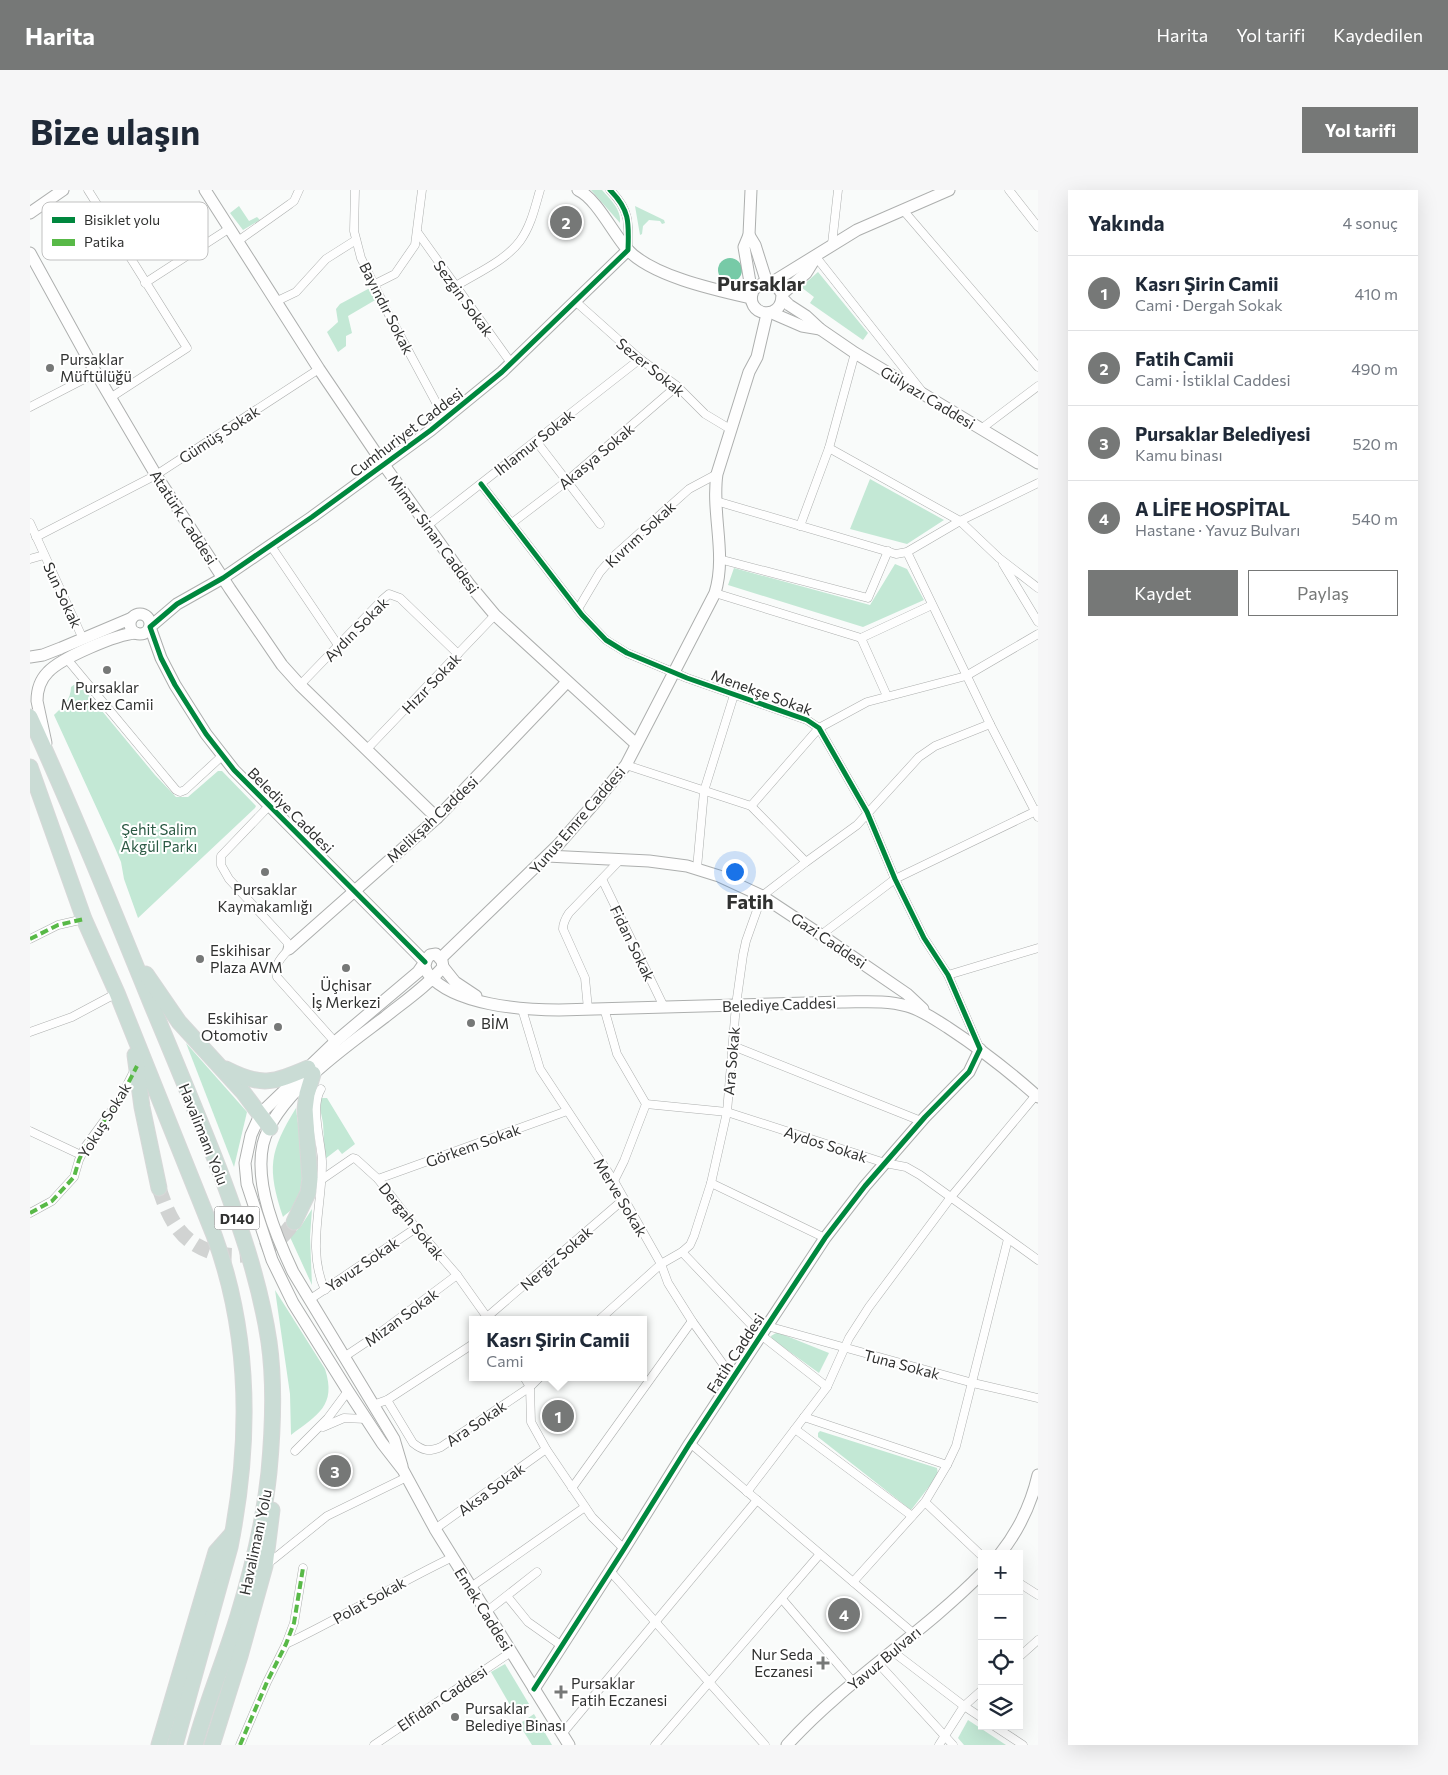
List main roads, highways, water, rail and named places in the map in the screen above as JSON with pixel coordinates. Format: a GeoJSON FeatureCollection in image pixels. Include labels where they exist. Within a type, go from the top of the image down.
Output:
{"type":"FeatureCollection","features":[{"type":"Feature","properties":{"kind":"highway","name":"Havalimanı Yolu"},"geometry":{"type":"LineString","coordinates":[[30,717],[133,959],[210,1146],[241,1227],[265,1319],[272,1361],[269,1474],[259,1532],[238,1617],[202,1718],[195,1745]]}},
{"type":"Feature","properties":{"kind":"highway","name":"D140"},"geometry":{"type":"LineString","coordinates":[[30,767],[84,919],[128,1022],[223,1259],[240,1338],[244,1408],[244,1456],[233,1533],[175,1745]]}},
{"type":"Feature","properties":{"kind":"highway"},"geometry":{"type":"LineString","coordinates":[[30,790],[66,864]]}},
{"type":"Feature","properties":{"kind":"highway"},"geometry":{"type":"LineString","coordinates":[[133,959],[151,980],[179,1022],[261,1114],[270,1128]]}},
{"type":"Feature","properties":{"kind":"highway"},"geometry":{"type":"LineString","coordinates":[[128,1022],[137,1066],[142,1107],[159,1188]]}},
{"type":"Feature","properties":{"kind":"highway"},"geometry":{"type":"LineString","coordinates":[[217,1064],[247,1079],[260,1082],[277,1080],[310,1071],[305,1109],[310,1180],[308,1193],[294,1222]]}},
{"type":"Feature","properties":{"kind":"highway"},"geometry":{"type":"LineString","coordinates":[[212,1745],[240,1656],[265,1566],[272,1510],[269,1474]]}},
{"type":"Feature","properties":{"kind":"highway"},"geometry":{"type":"LineString","coordinates":[[159,1745],[216,1552],[233,1533]]}},
{"type":"Feature","properties":{"kind":"tunnel"},"geometry":{"type":"LineString","coordinates":[[159,1188],[175,1225],[188,1239],[210,1252],[236,1255],[249,1254],[261,1250],[279,1239],[294,1222]]}},
{"type":"Feature","properties":{"kind":"place","name":"Fatih Camii"},"geometry":{"type":"Point","coordinates":[566,222]}},
{"type":"Feature","properties":{"kind":"place","name":"Pursaklar Müftülüğü"},"geometry":{"type":"Point","coordinates":[50,368]}},
{"type":"Feature","properties":{"kind":"place","name":"Pursaklar Merkez Camii"},"geometry":{"type":"Point","coordinates":[107,670]}},
{"type":"Feature","properties":{"kind":"place","name":"Pursaklar Kaymakamlığı"},"geometry":{"type":"Point","coordinates":[265,872]}},
{"type":"Feature","properties":{"kind":"place","name":"Eskihisar Plaza AVM"},"geometry":{"type":"Point","coordinates":[200,959]}},
{"type":"Feature","properties":{"kind":"place","name":"Üçhisar İş Merkezi"},"geometry":{"type":"Point","coordinates":[346,968]}},
{"type":"Feature","properties":{"kind":"place","name":"BİM"},"geometry":{"type":"Point","coordinates":[471,1023]}},
{"type":"Feature","properties":{"kind":"place","name":"Eskihisar Otomotiv"},"geometry":{"type":"Point","coordinates":[278,1027]}},
{"type":"Feature","properties":{"kind":"place","name":"Kasrı Şirin Camii"},"geometry":{"type":"Point","coordinates":[558,1416]}},
{"type":"Feature","properties":{"kind":"place","name":"Pursaklar Belediyesi"},"geometry":{"type":"Point","coordinates":[335,1471]}},
{"type":"Feature","properties":{"kind":"place","name":"A LİFE HOSPİTAL"},"geometry":{"type":"Point","coordinates":[844,1614]}},
{"type":"Feature","properties":{"kind":"place","name":"Nur Seda Eczanesi"},"geometry":{"type":"Point","coordinates":[823,1663]}},
{"type":"Feature","properties":{"kind":"place","name":"Pursaklar Fatih Eczanesi"},"geometry":{"type":"Point","coordinates":[561,1692]}},
{"type":"Feature","properties":{"kind":"place","name":"Pursaklar Belediye Binası"},"geometry":{"type":"Point","coordinates":[455,1717]}},
{"type":"Feature","properties":{"kind":"district","name":"Pursaklar"},"geometry":{"type":"Point","coordinates":[761,283]}},
{"type":"Feature","properties":{"kind":"district","name":"Fatih"},"geometry":{"type":"Point","coordinates":[750,901]}},
{"type":"Feature","properties":{"kind":"park label","name":"Şehit Salim Akgül Parkı"},"geometry":{"type":"Point","coordinates":[159,838]}}]}
